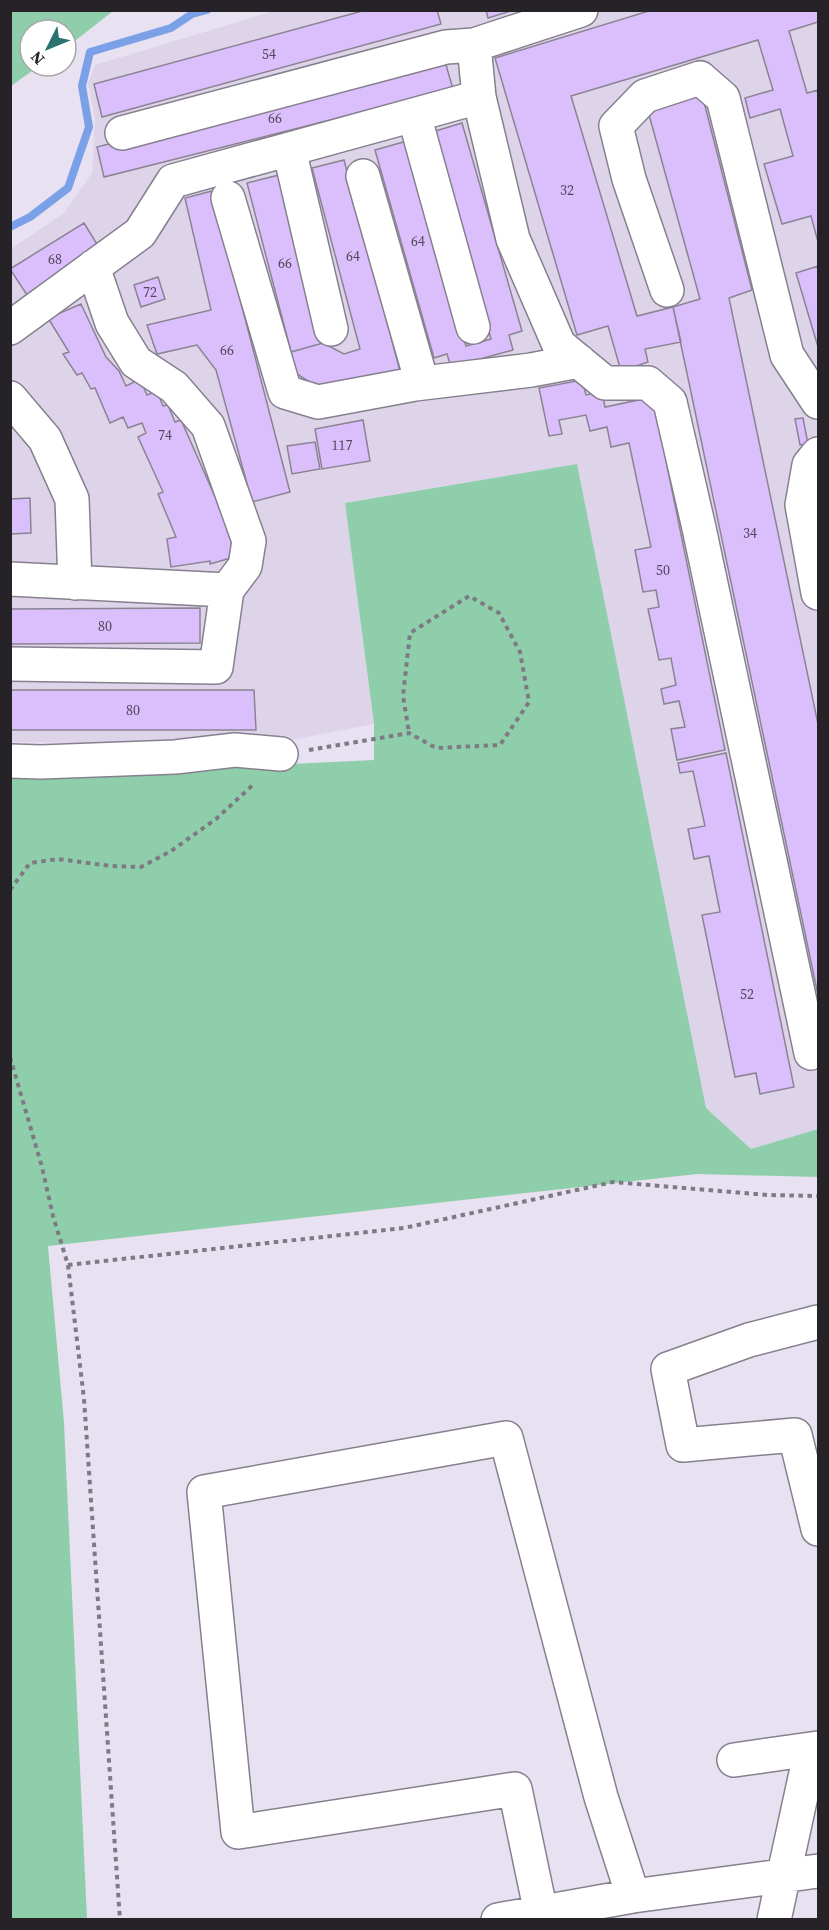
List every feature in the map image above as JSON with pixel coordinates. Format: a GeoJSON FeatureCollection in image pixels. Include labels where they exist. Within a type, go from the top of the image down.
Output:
{"type":"FeatureCollection","features":[{"type":"Feature","properties":{"kind":"lane"},"geometry":{"type":"LineString","coordinates":[[122,133],[446,46],[474,45],[581,10]]}},
{"type":"Feature","properties":{"kind":"lane"},"geometry":{"type":"LineString","coordinates":[[474,45],[479,97],[513,238],[559,345],[605,383],[648,383],[669,402],[699,528],[811,1053]]}},
{"type":"Feature","properties":{"kind":"lane"},"geometry":{"type":"LineString","coordinates":[[667,290],[628,179],[616,126],[645,96],[700,78],[723,99],[787,355],[819,402]]}},
{"type":"Feature","properties":{"kind":"lane"},"geometry":{"type":"LineString","coordinates":[[10,328],[140,233],[173,181],[479,97]]}},
{"type":"Feature","properties":{"kind":"lane"},"geometry":{"type":"LineString","coordinates":[[414,115],[473,327]]}},
{"type":"Feature","properties":{"kind":"lane"},"geometry":{"type":"LineString","coordinates":[[289,149],[331,329]]}},
{"type":"Feature","properties":{"kind":"lane"},"geometry":{"type":"LineString","coordinates":[[363,176],[422,382]]}},
{"type":"Feature","properties":{"kind":"lane"},"geometry":{"type":"LineString","coordinates":[[228,198],[285,392],[318,402],[422,382],[531,370],[579,361]]}},
{"type":"Feature","properties":{"kind":"lane"},"geometry":{"type":"LineString","coordinates":[[10,664],[216,667],[227,590],[245,566],[249,541],[208,426],[174,387],[136,362],[112,323],[93,267]]}},
{"type":"Feature","properties":{"kind":"lane"},"geometry":{"type":"LineString","coordinates":[[10,398],[45,439],[72,499],[75,583]]}},
{"type":"Feature","properties":{"kind":"lane"},"geometry":{"type":"LineString","coordinates":[[819,454],[809,465],[802,505],[819,593]]}},
{"type":"Feature","properties":{"kind":"lane"},"geometry":{"type":"LineString","coordinates":[[10,579],[227,590]]}},
{"type":"Feature","properties":{"kind":"lane"},"geometry":{"type":"LineString","coordinates":[[10,760],[41,762],[175,757],[235,750],[281,754]]}},
{"type":"Feature","properties":{"kind":"lane"},"geometry":{"type":"LineString","coordinates":[[819,1322],[749,1340],[668,1369],[683,1445],[795,1435],[819,1529]]}},
{"type":"Feature","properties":{"kind":"lane"},"geometry":{"type":"LineString","coordinates":[[541,1913],[515,1789],[238,1832],[204,1492],[506,1438],[601,1797],[633,1896]]}},
{"type":"Feature","properties":{"kind":"lane"},"geometry":{"type":"LineString","coordinates":[[734,1760],[814,1749],[774,1920]]}},
{"type":"Feature","properties":{"kind":"lane"},"geometry":{"type":"LineString","coordinates":[[498,1920],[633,1896],[819,1871]]}},
{"type":"Feature","properties":{"kind":"path"},"geometry":{"type":"LineString","coordinates":[[10,890],[30,863],[58,859],[111,866],[141,867],[171,851],[216,819],[265,774],[281,754],[409,733],[436,748],[500,745],[529,702],[520,652],[499,613],[469,596],[410,633],[403,696],[409,733]]}},
{"type":"Feature","properties":{"kind":"path"},"geometry":{"type":"LineString","coordinates":[[10,1057],[68,1265],[84,1399],[120,1920]]}},
{"type":"Feature","properties":{"kind":"path"},"geometry":{"type":"LineString","coordinates":[[68,1265],[404,1228],[613,1182],[768,1195],[819,1196]]}},
{"type":"Feature","properties":{"kind":"shaded area"},"geometry":{"type":"Polygon","coordinates":[[[274,11],[818,11],[818,1129],[751,1149],[706,1108],[577,464],[345,503],[374,724],[266,745],[11,742],[11,249],[64,213],[92,173],[95,119],[88,83],[95,65],[274,11]]]}},
{"type":"Feature","properties":{"kind":"green space"},"geometry":{"type":"Polygon","coordinates":[[[11,10],[113,10],[78,39],[78,18],[18,18],[18,78],[22,78],[11,86],[11,10]]]}},
{"type":"Feature","properties":{"kind":"green space"},"geometry":{"type":"Polygon","coordinates":[[[577,464],[706,1108],[751,1149],[818,1129],[818,1177],[697,1174],[48,1246],[64,1423],[87,1919],[11,1919],[10,774],[45,776],[374,760],[374,724],[345,503],[577,464]]]}},
{"type":"Feature","properties":{"kind":"building"},"geometry":{"type":"Polygon","coordinates":[[[366,10],[437,10],[441,24],[102,117],[94,84],[366,10]]]}},
{"type":"Feature","properties":{"kind":"building"},"geometry":{"type":"Polygon","coordinates":[[[486,10],[514,10],[488,18],[486,10]]]}},
{"type":"Feature","properties":{"kind":"building"},"geometry":{"type":"Polygon","coordinates":[[[652,10],[818,10],[818,22],[789,31],[807,93],[818,90],[818,242],[811,216],[782,224],[764,164],[793,156],[780,109],[750,118],[745,98],[773,90],[758,40],[571,96],[637,316],[673,307],[681,342],[645,349],[648,362],[621,371],[608,326],[577,335],[495,58],[652,10]]]}},
{"type":"Feature","properties":{"kind":"building"},"geometry":{"type":"Polygon","coordinates":[[[444,58],[453,89],[104,177],[97,147],[444,58]]]}},
{"type":"Feature","properties":{"kind":"building"},"geometry":{"type":"Polygon","coordinates":[[[702,94],[752,290],[729,298],[818,724],[818,995],[673,307],[700,299],[646,104],[702,94]]]}},
{"type":"Feature","properties":{"kind":"building"},"geometry":{"type":"Polygon","coordinates":[[[462,123],[522,331],[509,335],[513,350],[451,367],[447,354],[434,358],[375,150],[407,141],[466,346],[491,339],[432,132],[462,123]]]}},
{"type":"Feature","properties":{"kind":"building"},"geometry":{"type":"Polygon","coordinates":[[[344,160],[400,371],[332,389],[311,383],[297,374],[291,352],[323,343],[344,354],[360,349],[312,168],[344,160]]]}},
{"type":"Feature","properties":{"kind":"building"},"geometry":{"type":"Polygon","coordinates":[[[279,175],[323,343],[291,352],[247,183],[279,175]]]}},
{"type":"Feature","properties":{"kind":"building"},"geometry":{"type":"Polygon","coordinates":[[[212,191],[290,492],[252,502],[216,370],[197,345],[157,354],[147,325],[211,310],[185,198],[212,191]]]}},
{"type":"Feature","properties":{"kind":"building"},"geometry":{"type":"Polygon","coordinates":[[[84,223],[100,249],[27,295],[10,269],[84,223]]]}},
{"type":"Feature","properties":{"kind":"building"},"geometry":{"type":"Polygon","coordinates":[[[818,266],[818,347],[796,273],[818,266]]]}},
{"type":"Feature","properties":{"kind":"building"},"geometry":{"type":"Polygon","coordinates":[[[158,277],[165,299],[141,307],[134,285],[158,277]]]}},
{"type":"Feature","properties":{"kind":"building"},"geometry":{"type":"Polygon","coordinates":[[[81,304],[106,357],[119,371],[126,386],[140,379],[147,395],[157,391],[163,406],[168,405],[175,422],[181,420],[241,555],[210,564],[210,561],[171,567],[167,539],[176,537],[158,494],[163,492],[138,437],[146,433],[142,423],[128,428],[123,417],[110,423],[95,388],[91,389],[82,373],[77,375],[63,354],[69,352],[48,318],[81,304]]]}},
{"type":"Feature","properties":{"kind":"building"},"geometry":{"type":"Polygon","coordinates":[[[582,380],[586,395],[602,392],[605,407],[653,397],[725,750],[677,760],[671,729],[685,727],[679,701],[664,704],[661,689],[676,685],[671,658],[659,660],[648,609],[659,607],[656,590],[643,592],[635,550],[651,547],[629,443],[611,447],[607,427],[590,431],[586,415],[559,420],[562,434],[549,436],[539,388],[582,380]]]}},
{"type":"Feature","properties":{"kind":"building"},"geometry":{"type":"Polygon","coordinates":[[[803,418],[808,444],[800,445],[795,419],[803,418]]]}},
{"type":"Feature","properties":{"kind":"building"},"geometry":{"type":"Polygon","coordinates":[[[363,420],[370,461],[322,469],[315,429],[363,420]]]}},
{"type":"Feature","properties":{"kind":"building"},"geometry":{"type":"Polygon","coordinates":[[[315,442],[320,469],[292,474],[287,446],[315,442]]]}},
{"type":"Feature","properties":{"kind":"building"},"geometry":{"type":"Polygon","coordinates":[[[30,498],[31,533],[10,534],[10,499],[30,498]]]}},
{"type":"Feature","properties":{"kind":"building"},"geometry":{"type":"Polygon","coordinates":[[[200,608],[200,643],[10,644],[10,609],[200,608]]]}},
{"type":"Feature","properties":{"kind":"building"},"geometry":{"type":"Polygon","coordinates":[[[10,690],[254,690],[256,730],[10,730],[10,690]]]}},
{"type":"Feature","properties":{"kind":"building"},"geometry":{"type":"Polygon","coordinates":[[[726,753],[794,1087],[760,1094],[756,1073],[735,1077],[702,915],[720,912],[709,856],[694,859],[688,829],[705,826],[693,771],[680,773],[678,763],[726,753]]]}},
{"type":"Feature","properties":{"kind":"waterway"},"geometry":{"type":"LineString","coordinates":[[10,227],[30,217],[68,188],[89,127],[82,86],[90,52],[171,28],[192,14],[207,10]]}}]}
